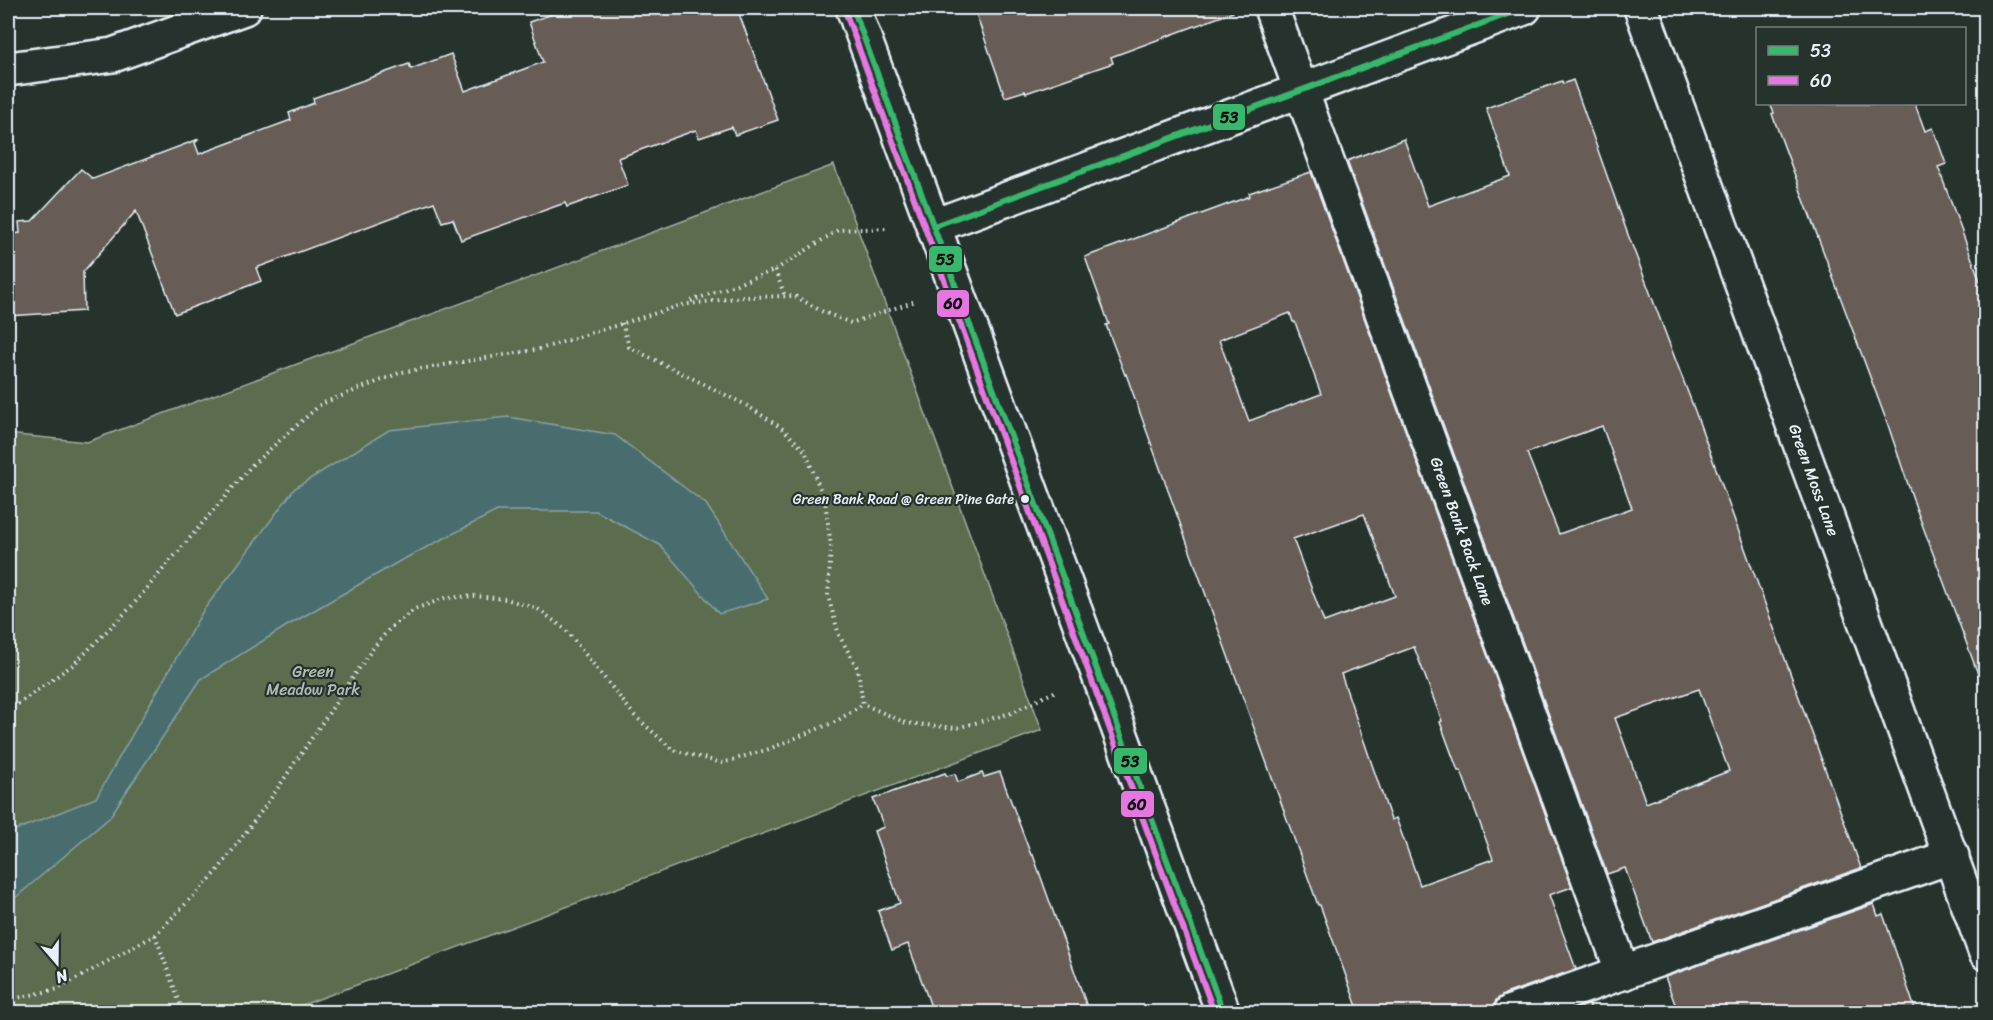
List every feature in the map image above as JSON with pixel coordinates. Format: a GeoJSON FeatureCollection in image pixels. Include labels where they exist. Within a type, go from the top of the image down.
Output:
{"type":"FeatureCollection","features":[{"type":"Feature","properties":{"kind":"street"},"geometry":{"type":"LineString","coordinates":[[8,69],[112,55],[244,8]]}},
{"type":"Feature","properties":{"kind":"street"},"geometry":{"type":"LineString","coordinates":[[853,8],[1223,1012]]}},
{"type":"Feature","properties":{"kind":"street","name":"Green Bank Back Lane"},"geometry":{"type":"LineString","coordinates":[[1271,8],[1623,973]]}},
{"type":"Feature","properties":{"kind":"street"},"geometry":{"type":"LineString","coordinates":[[934,226],[1524,8]]}},
{"type":"Feature","properties":{"kind":"street","name":"Green Moss Lane"},"geometry":{"type":"LineString","coordinates":[[1641,8],[1986,953]]}},
{"type":"Feature","properties":{"kind":"street"},"geometry":{"type":"LineString","coordinates":[[1511,1012],[1952,856]]}},
{"type":"Feature","properties":{"kind":"path"},"geometry":{"type":"LineString","coordinates":[[8,711],[74,664],[131,607],[252,465],[321,404],[402,372],[540,349],[682,305],[775,270],[838,230],[934,226]]}},
{"type":"Feature","properties":{"kind":"path"},"geometry":{"type":"LineString","coordinates":[[775,270],[784,297]]}},
{"type":"Feature","properties":{"kind":"path"},"geometry":{"type":"LineString","coordinates":[[682,305],[743,297],[795,296],[821,311],[851,323],[956,287]]}},
{"type":"Feature","properties":{"kind":"path"},"geometry":{"type":"LineString","coordinates":[[622,323],[629,347],[746,405],[783,429],[805,451],[825,501],[831,546],[828,596],[839,635],[858,669],[863,704]]}},
{"type":"Feature","properties":{"kind":"path"},"geometry":{"type":"LineString","coordinates":[[8,1000],[58,989],[155,935],[215,874],[269,801],[373,648],[391,627],[415,609],[445,598],[474,596],[506,599],[538,609],[565,629],[635,716],[673,750],[722,763],[769,749],[837,721],[863,704]]}},
{"type":"Feature","properties":{"kind":"path"},"geometry":{"type":"LineString","coordinates":[[863,704],[906,723],[957,728],[1011,713],[1098,670]]}},
{"type":"Feature","properties":{"kind":"path"},"geometry":{"type":"LineString","coordinates":[[155,935],[183,1012]]}},
{"type":"Feature","properties":{"kind":"green space","name":"Green Meadow Park"},"geometry":{"type":"Polygon","coordinates":[[[834,165],[1042,730],[284,1012],[8,1012],[8,434],[87,442],[834,165]]]}},
{"type":"Feature","properties":{"kind":"water"},"geometry":{"type":"Polygon","coordinates":[[[508,417],[615,435],[706,504],[768,599],[719,614],[660,545],[596,511],[497,511],[400,561],[285,627],[201,679],[109,818],[8,904],[8,833],[96,798],[203,611],[295,488],[389,430],[508,417]]]}},
{"type":"Feature","properties":{"kind":"building"},"geometry":{"type":"Polygon","coordinates":[[[570,8],[737,8],[778,120],[735,135],[732,127],[699,138],[696,130],[618,158],[628,185],[567,207],[565,203],[461,240],[453,219],[442,222],[434,202],[256,268],[261,281],[175,314],[136,211],[83,272],[84,311],[8,316],[8,235],[20,233],[19,222],[32,221],[81,169],[93,179],[199,139],[195,143],[199,154],[291,120],[289,113],[314,103],[313,98],[409,64],[411,69],[451,54],[465,91],[543,62],[529,22],[570,8]]]}},
{"type":"Feature","properties":{"kind":"building"},"geometry":{"type":"Polygon","coordinates":[[[974,8],[1090,8],[1091,13],[1106,8],[1232,8],[1233,12],[1111,57],[1113,63],[1026,93],[1025,91],[1005,97],[974,8]]]}},
{"type":"Feature","properties":{"kind":"building"},"geometry":{"type":"Polygon","coordinates":[[[1573,80],[1861,868],[1652,942],[1625,868],[1607,874],[1347,161],[1404,139],[1428,206],[1510,176],[1486,108],[1562,81],[1563,84],[1573,80]],[[1602,426],[1527,453],[1559,534],[1632,508],[1602,426]],[[1699,689],[1615,718],[1646,803],[1729,771],[1699,689]]]}},
{"type":"Feature","properties":{"kind":"building"},"geometry":{"type":"Polygon","coordinates":[[[1770,105],[1915,105],[1925,131],[1933,128],[1946,164],[1938,167],[1986,297],[1986,681],[1981,682],[1916,508],[1888,425],[1772,114],[1774,113],[1770,105]]]}},
{"type":"Feature","properties":{"kind":"building"},"geometry":{"type":"Polygon","coordinates":[[[1311,172],[1572,887],[1549,895],[1576,969],[1505,994],[1496,1000],[1493,1012],[1359,1012],[1320,905],[1318,905],[1126,374],[1106,325],[1109,324],[1085,257],[1250,196],[1249,193],[1311,172]],[[1290,313],[1219,340],[1249,421],[1321,394],[1290,313]],[[1364,514],[1293,539],[1324,622],[1395,596],[1364,514]],[[1414,647],[1341,674],[1391,820],[1396,818],[1420,885],[1493,859],[1461,771],[1458,771],[1414,647]]]}},
{"type":"Feature","properties":{"kind":"building"},"geometry":{"type":"Polygon","coordinates":[[[1000,772],[1031,855],[1033,855],[1089,1012],[933,1012],[908,944],[892,950],[878,911],[900,903],[874,831],[884,827],[873,799],[945,773],[947,776],[955,774],[958,782],[982,773],[984,777],[1000,772]]]}},
{"type":"Feature","properties":{"kind":"building"},"geometry":{"type":"Polygon","coordinates":[[[1874,904],[1878,916],[1883,914],[1916,1012],[1678,1012],[1665,977],[1874,904]]]}},
{"type":"Feature","properties":{"kind":"building"},"geometry":{"type":"Polygon","coordinates":[[[1589,1004],[1592,1012],[1566,1012],[1589,1004]]]}},
{"type":"Feature","properties":{"kind":"transit line","name":"53"},"geometry":{"type":"LineString","coordinates":[[853,8],[1223,1012]]}},
{"type":"Feature","properties":{"kind":"transit line","name":"53"},"geometry":{"type":"LineString","coordinates":[[934,226],[1524,8]]}},
{"type":"Feature","properties":{"kind":"transit line","name":"60"},"geometry":{"type":"LineString","coordinates":[[845,11],[1214,1012]]}},
{"type":"Feature","properties":{"kind":"place","name":"Green Bank Road @ Green Pine Gate"},"geometry":{"type":"Point","coordinates":[1025,499]}}]}
